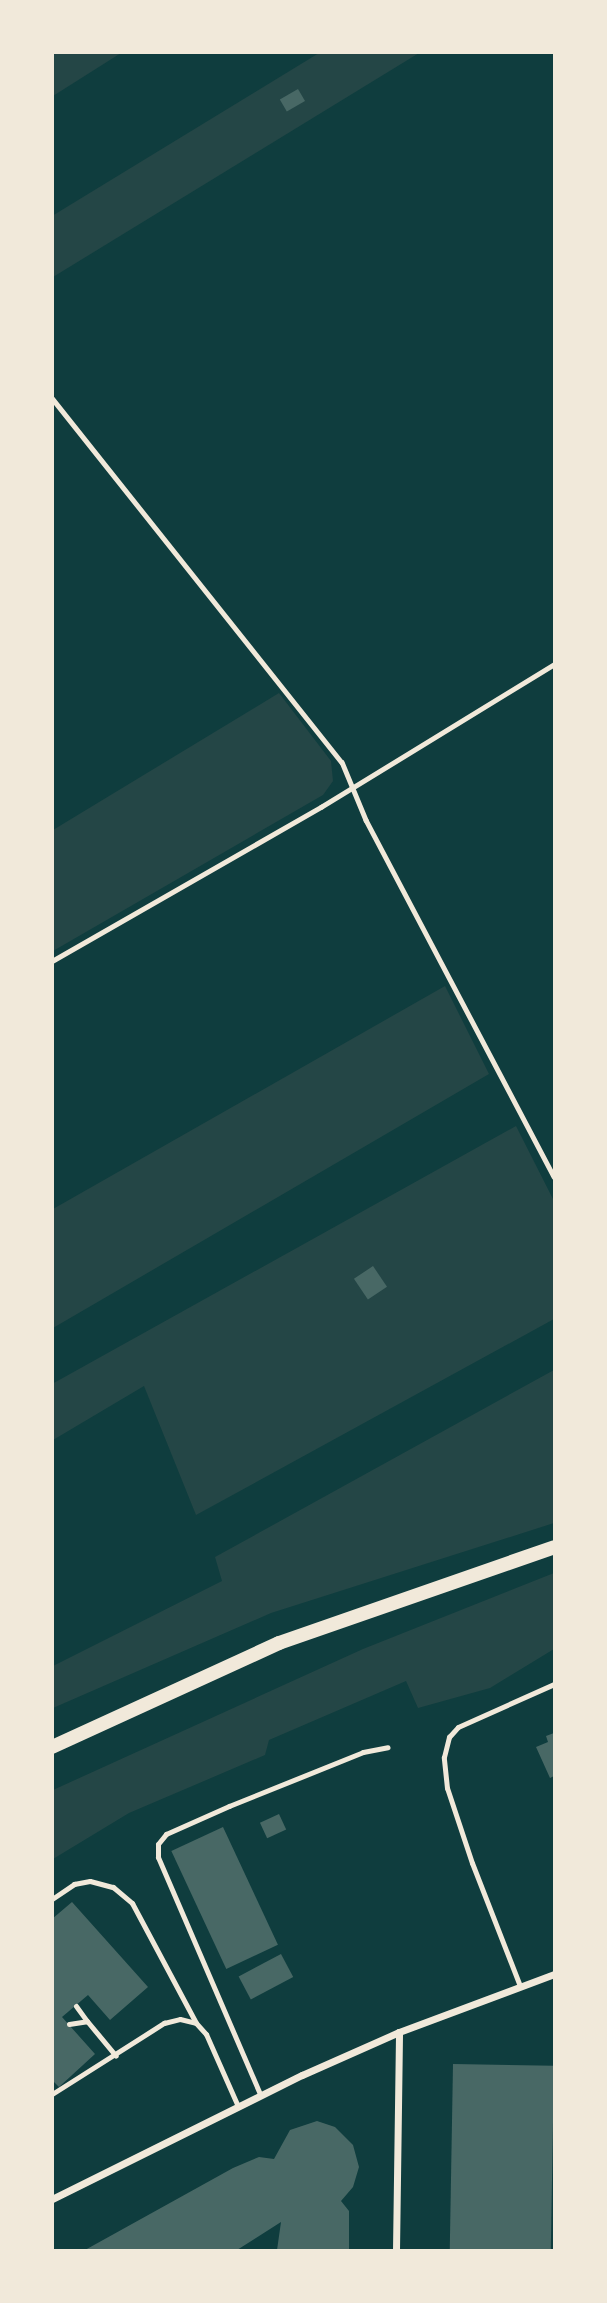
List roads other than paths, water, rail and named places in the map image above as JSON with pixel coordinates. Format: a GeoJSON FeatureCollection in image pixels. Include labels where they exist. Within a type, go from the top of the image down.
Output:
{"type":"FeatureCollection","features":[{"type":"Feature","properties":{"kind":"main road"},"geometry":{"type":"LineString","coordinates":[[52,1747],[279,1643],[555,1547]]}},
{"type":"Feature","properties":{"kind":"street"},"geometry":{"type":"LineString","coordinates":[[52,2199],[237,2104],[399,2032],[555,1974]]}},
{"type":"Feature","properties":{"kind":"street"},"geometry":{"type":"LineString","coordinates":[[396,2250],[399,2032]]}},
{"type":"Feature","properties":{"kind":"lane"},"geometry":{"type":"LineString","coordinates":[[520,1986],[467,1851],[447,1787],[444,1757],[449,1737],[458,1727],[555,1684]]}},
{"type":"Feature","properties":{"kind":"lane"},"geometry":{"type":"LineString","coordinates":[[260,2094],[158,1857],[158,1844],[166,1834],[229,1805],[371,1750],[388,1747]]}},
{"type":"Feature","properties":{"kind":"lane"},"geometry":{"type":"LineString","coordinates":[[52,1899],[68,1887],[90,1881],[113,1888],[132,1903],[237,2104]]}},
{"type":"Feature","properties":{"kind":"lane"},"geometry":{"type":"LineString","coordinates":[[76,2006],[116,2056]]}},
{"type":"Feature","properties":{"kind":"lane"},"geometry":{"type":"LineString","coordinates":[[52,2094],[172,2020],[196,2023]]}},
{"type":"Feature","properties":{"kind":"lane"},"geometry":{"type":"LineString","coordinates":[[69,2024],[88,2021]]}}]}
